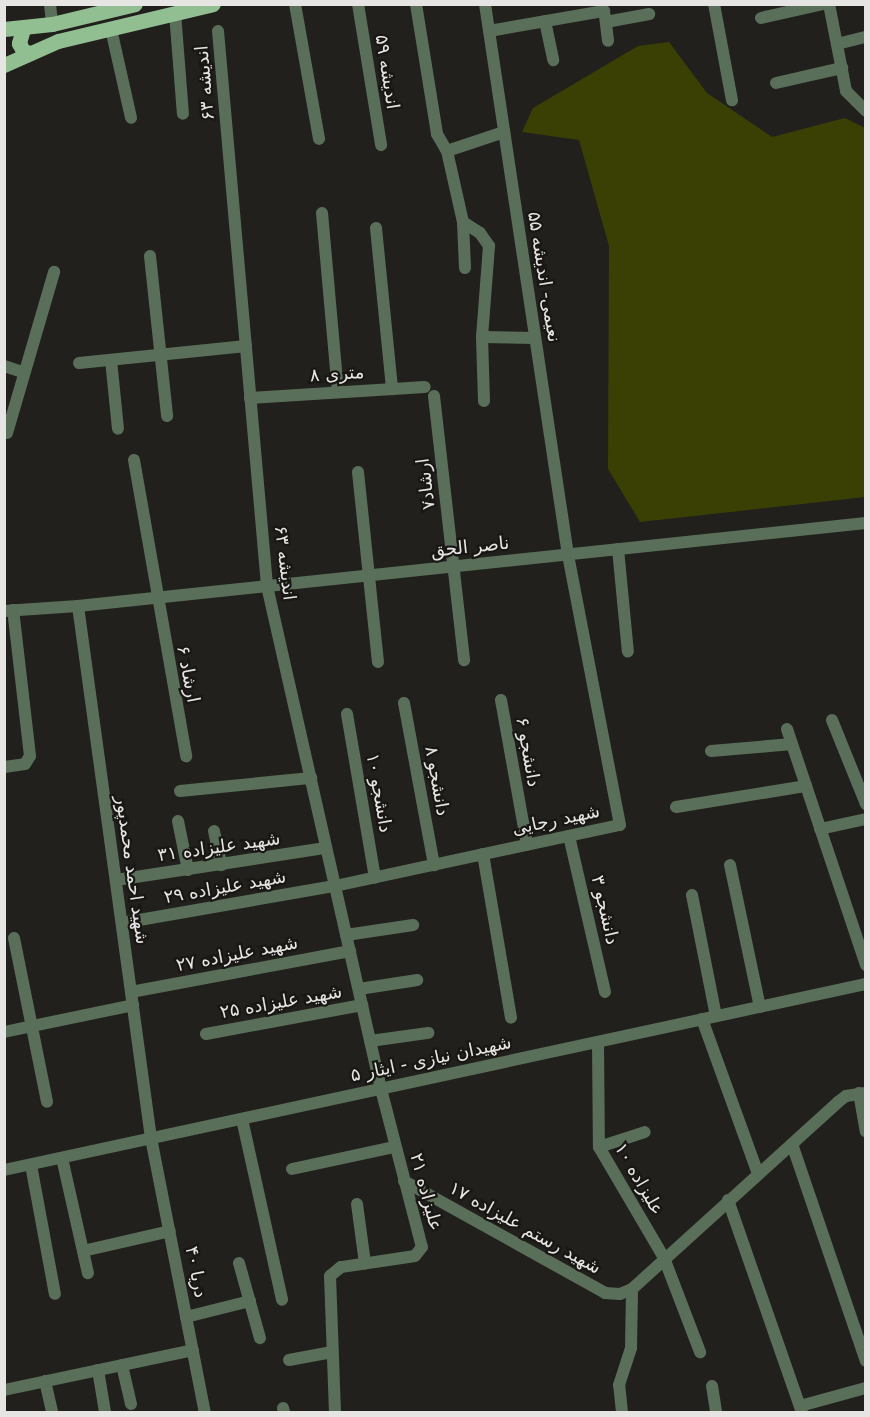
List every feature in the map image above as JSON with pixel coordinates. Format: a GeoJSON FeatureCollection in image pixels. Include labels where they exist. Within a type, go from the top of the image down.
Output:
{"type":"FeatureCollection","features":[{"type":"Feature","properties":{"kind":"main road"},"geometry":{"type":"LineString","coordinates":[[4,29],[52,24],[135,4]]}},
{"type":"Feature","properties":{"kind":"main road"},"geometry":{"type":"LineString","coordinates":[[4,65],[58,41],[213,4]]}},
{"type":"Feature","properties":{"kind":"main road"},"geometry":{"type":"LineString","coordinates":[[23,28],[19,43],[23,51],[30,53]]}},
{"type":"Feature","properties":{"kind":"street"},"geometry":{"type":"LineString","coordinates":[[50,4],[52,24]]}},
{"type":"Feature","properties":{"kind":"street"},"geometry":{"type":"LineString","coordinates":[[294,4],[318,140]]}},
{"type":"Feature","properties":{"kind":"street","name":"اندیشه ۵۹"},"geometry":{"type":"LineString","coordinates":[[358,4],[381,145]]}},
{"type":"Feature","properties":{"kind":"street"},"geometry":{"type":"LineString","coordinates":[[416,4],[439,138],[447,151],[463,222],[465,268]]}},
{"type":"Feature","properties":{"kind":"street","name":"نعیمی- اندیشه ۵۵"},"geometry":{"type":"LineString","coordinates":[[485,4],[568,555]]}},
{"type":"Feature","properties":{"kind":"street"},"geometry":{"type":"LineString","coordinates":[[714,4],[732,100]]}},
{"type":"Feature","properties":{"kind":"street"},"geometry":{"type":"LineString","coordinates":[[761,18],[823,4]]}},
{"type":"Feature","properties":{"kind":"street"},"geometry":{"type":"LineString","coordinates":[[829,4],[846,91],[866,111]]}},
{"type":"Feature","properties":{"kind":"street"},"geometry":{"type":"LineString","coordinates":[[489,31],[604,12],[649,14]]}},
{"type":"Feature","properties":{"kind":"street"},"geometry":{"type":"LineString","coordinates":[[604,12],[608,41]]}},
{"type":"Feature","properties":{"kind":"street"},"geometry":{"type":"LineString","coordinates":[[175,13],[183,114]]}},
{"type":"Feature","properties":{"kind":"street"},"geometry":{"type":"LineString","coordinates":[[544,21],[553,60]]}},
{"type":"Feature","properties":{"kind":"street"},"geometry":{"type":"LineString","coordinates":[[111,29],[131,118]]}},
{"type":"Feature","properties":{"kind":"street","name":"اندیشه ۶۳"},"geometry":{"type":"LineString","coordinates":[[218,31],[267,586],[381,1089]]}},
{"type":"Feature","properties":{"kind":"street"},"geometry":{"type":"LineString","coordinates":[[837,44],[866,37]]}},
{"type":"Feature","properties":{"kind":"street"},"geometry":{"type":"LineString","coordinates":[[776,83],[842,68]]}},
{"type":"Feature","properties":{"kind":"street"},"geometry":{"type":"LineString","coordinates":[[447,151],[504,132]]}},
{"type":"Feature","properties":{"kind":"street"},"geometry":{"type":"LineString","coordinates":[[321,213],[338,392]]}},
{"type":"Feature","properties":{"kind":"street"},"geometry":{"type":"LineString","coordinates":[[463,222],[480,233],[489,246],[482,337],[484,400]]}},
{"type":"Feature","properties":{"kind":"street"},"geometry":{"type":"LineString","coordinates":[[376,228],[392,389]]}},
{"type":"Feature","properties":{"kind":"street"},"geometry":{"type":"LineString","coordinates":[[150,256],[167,416]]}},
{"type":"Feature","properties":{"kind":"street"},"geometry":{"type":"LineString","coordinates":[[7,433],[22,372],[54,272]]}},
{"type":"Feature","properties":{"kind":"street"},"geometry":{"type":"LineString","coordinates":[[482,337],[535,338]]}},
{"type":"Feature","properties":{"kind":"street"},"geometry":{"type":"LineString","coordinates":[[79,363],[246,346]]}},
{"type":"Feature","properties":{"kind":"street"},"geometry":{"type":"LineString","coordinates":[[111,360],[118,429]]}},
{"type":"Feature","properties":{"kind":"street"},"geometry":{"type":"LineString","coordinates":[[4,366],[22,372]]}},
{"type":"Feature","properties":{"kind":"street","name":"۸ متری"},"geometry":{"type":"LineString","coordinates":[[250,398],[392,389],[430,392]]}},
{"type":"Feature","properties":{"kind":"street","name":"ارشاد۷"},"geometry":{"type":"LineString","coordinates":[[430,392],[464,660]]}},
{"type":"Feature","properties":{"kind":"street","name":"ارشاد ۶"},"geometry":{"type":"LineString","coordinates":[[134,459],[155,598],[186,756]]}},
{"type":"Feature","properties":{"kind":"street"},"geometry":{"type":"LineString","coordinates":[[358,472],[378,662]]}},
{"type":"Feature","properties":{"kind":"street","name":"ناصر الحق"},"geometry":{"type":"LineString","coordinates":[[9,610],[78,606],[866,523]]}},
{"type":"Feature","properties":{"kind":"street"},"geometry":{"type":"LineString","coordinates":[[618,549],[628,652]]}},
{"type":"Feature","properties":{"kind":"street","name":"شهید رجایی"},"geometry":{"type":"LineString","coordinates":[[335,886],[620,825],[568,555]]}},
{"type":"Feature","properties":{"kind":"street","name":"شهید احمد محمدپور"},"geometry":{"type":"LineString","coordinates":[[78,606],[151,1138]]}},
{"type":"Feature","properties":{"kind":"street"},"geometry":{"type":"LineString","coordinates":[[4,767],[25,765],[30,756],[9,610]]}},
{"type":"Feature","properties":{"kind":"street","name":"دانشجو ۶"},"geometry":{"type":"LineString","coordinates":[[501,700],[527,845]]}},
{"type":"Feature","properties":{"kind":"street","name":"دانشجو ۸"},"geometry":{"type":"LineString","coordinates":[[404,703],[434,865]]}},
{"type":"Feature","properties":{"kind":"street","name":"دانشجو ۱۰"},"geometry":{"type":"LineString","coordinates":[[347,714],[375,878]]}},
{"type":"Feature","properties":{"kind":"street"},"geometry":{"type":"LineString","coordinates":[[832,720],[866,804]]}},
{"type":"Feature","properties":{"kind":"street"},"geometry":{"type":"LineString","coordinates":[[787,729],[866,965]]}},
{"type":"Feature","properties":{"kind":"street"},"geometry":{"type":"LineString","coordinates":[[711,751],[792,744]]}},
{"type":"Feature","properties":{"kind":"street"},"geometry":{"type":"LineString","coordinates":[[180,790],[311,778]]}},
{"type":"Feature","properties":{"kind":"street"},"geometry":{"type":"LineString","coordinates":[[676,807],[806,786]]}},
{"type":"Feature","properties":{"kind":"street"},"geometry":{"type":"LineString","coordinates":[[820,829],[866,819]]}},
{"type":"Feature","properties":{"kind":"street"},"geometry":{"type":"LineString","coordinates":[[178,821],[188,870]]}},
{"type":"Feature","properties":{"kind":"street"},"geometry":{"type":"LineString","coordinates":[[214,831],[221,865]]}},
{"type":"Feature","properties":{"kind":"street","name":"دانشجو ۳"},"geometry":{"type":"LineString","coordinates":[[569,836],[605,992]]}},
{"type":"Feature","properties":{"kind":"street","name":"شهید علیزاده ۳۱"},"geometry":{"type":"LineString","coordinates":[[116,880],[327,848]]}},
{"type":"Feature","properties":{"kind":"street"},"geometry":{"type":"LineString","coordinates":[[483,854],[511,1018]]}},
{"type":"Feature","properties":{"kind":"street"},"geometry":{"type":"LineString","coordinates":[[730,865],[760,1007]]}},
{"type":"Feature","properties":{"kind":"street","name":"شهید علیزاده ۲۹"},"geometry":{"type":"LineString","coordinates":[[122,923],[335,886]]}},
{"type":"Feature","properties":{"kind":"street"},"geometry":{"type":"LineString","coordinates":[[692,896],[716,1016]]}},
{"type":"Feature","properties":{"kind":"street"},"geometry":{"type":"LineString","coordinates":[[346,935],[413,925]]}},
{"type":"Feature","properties":{"kind":"street"},"geometry":{"type":"LineString","coordinates":[[14,938],[47,1102]]}},
{"type":"Feature","properties":{"kind":"street","name":"شهید علیزاده ۲۷"},"geometry":{"type":"LineString","coordinates":[[131,992],[350,951]]}},
{"type":"Feature","properties":{"kind":"street"},"geometry":{"type":"LineString","coordinates":[[358,989],[417,980]]}},
{"type":"Feature","properties":{"kind":"street","name":"شهیدان نیازی - ایثار ۵"},"geometry":{"type":"LineString","coordinates":[[4,1170],[866,984]]}},
{"type":"Feature","properties":{"kind":"street"},"geometry":{"type":"LineString","coordinates":[[4,1032],[133,1005]]}},
{"type":"Feature","properties":{"kind":"street","name":"شهید علیزاده ۲۵"},"geometry":{"type":"LineString","coordinates":[[206,1034],[362,1005]]}},
{"type":"Feature","properties":{"kind":"street"},"geometry":{"type":"LineString","coordinates":[[702,1019],[758,1174]]}},
{"type":"Feature","properties":{"kind":"street"},"geometry":{"type":"LineString","coordinates":[[370,1041],[428,1033]]}},
{"type":"Feature","properties":{"kind":"street","name":"علیزاده ۱۰"},"geometry":{"type":"LineString","coordinates":[[598,1042],[599,1147],[664,1258],[700,1352]]}},
{"type":"Feature","properties":{"kind":"street","name":"علیزاده ۲۱"},"geometry":{"type":"LineString","coordinates":[[335,1413],[330,1276],[337,1269],[415,1256],[421,1252],[381,1089]]}},
{"type":"Feature","properties":{"kind":"street"},"geometry":{"type":"LineString","coordinates":[[622,1413],[619,1384],[632,1348],[632,1289],[838,1102],[862,1093],[866,1131]]}},
{"type":"Feature","properties":{"kind":"street"},"geometry":{"type":"LineString","coordinates":[[242,1119],[282,1300]]}},
{"type":"Feature","properties":{"kind":"street"},"geometry":{"type":"LineString","coordinates":[[599,1147],[645,1132]]}},
{"type":"Feature","properties":{"kind":"street","name":"دریا ۴۰"},"geometry":{"type":"LineString","coordinates":[[151,1138],[205,1413]]}},
{"type":"Feature","properties":{"kind":"street"},"geometry":{"type":"LineString","coordinates":[[792,1144],[866,1361]]}},
{"type":"Feature","properties":{"kind":"street"},"geometry":{"type":"LineString","coordinates":[[292,1169],[395,1147]]}},
{"type":"Feature","properties":{"kind":"street"},"geometry":{"type":"LineString","coordinates":[[62,1158],[88,1273]]}},
{"type":"Feature","properties":{"kind":"street"},"geometry":{"type":"LineString","coordinates":[[31,1164],[55,1294]]}},
{"type":"Feature","properties":{"kind":"street","name":"۱۷ شهید رستم علیزاده"},"geometry":{"type":"LineString","coordinates":[[404,1181],[605,1293],[620,1294],[632,1289]]}},
{"type":"Feature","properties":{"kind":"street"},"geometry":{"type":"LineString","coordinates":[[728,1200],[801,1409],[866,1388]]}},
{"type":"Feature","properties":{"kind":"street"},"geometry":{"type":"LineString","coordinates":[[357,1204],[365,1263]]}},
{"type":"Feature","properties":{"kind":"street"},"geometry":{"type":"LineString","coordinates":[[83,1251],[170,1231]]}},
{"type":"Feature","properties":{"kind":"street"},"geometry":{"type":"LineString","coordinates":[[239,1263],[260,1338]]}},
{"type":"Feature","properties":{"kind":"street"},"geometry":{"type":"LineString","coordinates":[[186,1317],[250,1301]]}},
{"type":"Feature","properties":{"kind":"street"},"geometry":{"type":"LineString","coordinates":[[4,1390],[193,1350]]}},
{"type":"Feature","properties":{"kind":"street"},"geometry":{"type":"LineString","coordinates":[[289,1360],[332,1352]]}},
{"type":"Feature","properties":{"kind":"street"},"geometry":{"type":"LineString","coordinates":[[122,1365],[131,1404]]}},
{"type":"Feature","properties":{"kind":"street"},"geometry":{"type":"LineString","coordinates":[[98,1370],[105,1413]]}},
{"type":"Feature","properties":{"kind":"street"},"geometry":{"type":"LineString","coordinates":[[45,1381],[52,1413]]}},
{"type":"Feature","properties":{"kind":"street"},"geometry":{"type":"LineString","coordinates":[[712,1386],[716,1413]]}},
{"type":"Feature","properties":{"kind":"green space"},"geometry":{"type":"Polygon","coordinates":[[[669,42],[707,93],[772,137],[845,118],[865,128],[865,497],[640,522],[608,469],[609,246],[579,140],[522,132],[533,108],[638,46],[669,42]]]}}]}
